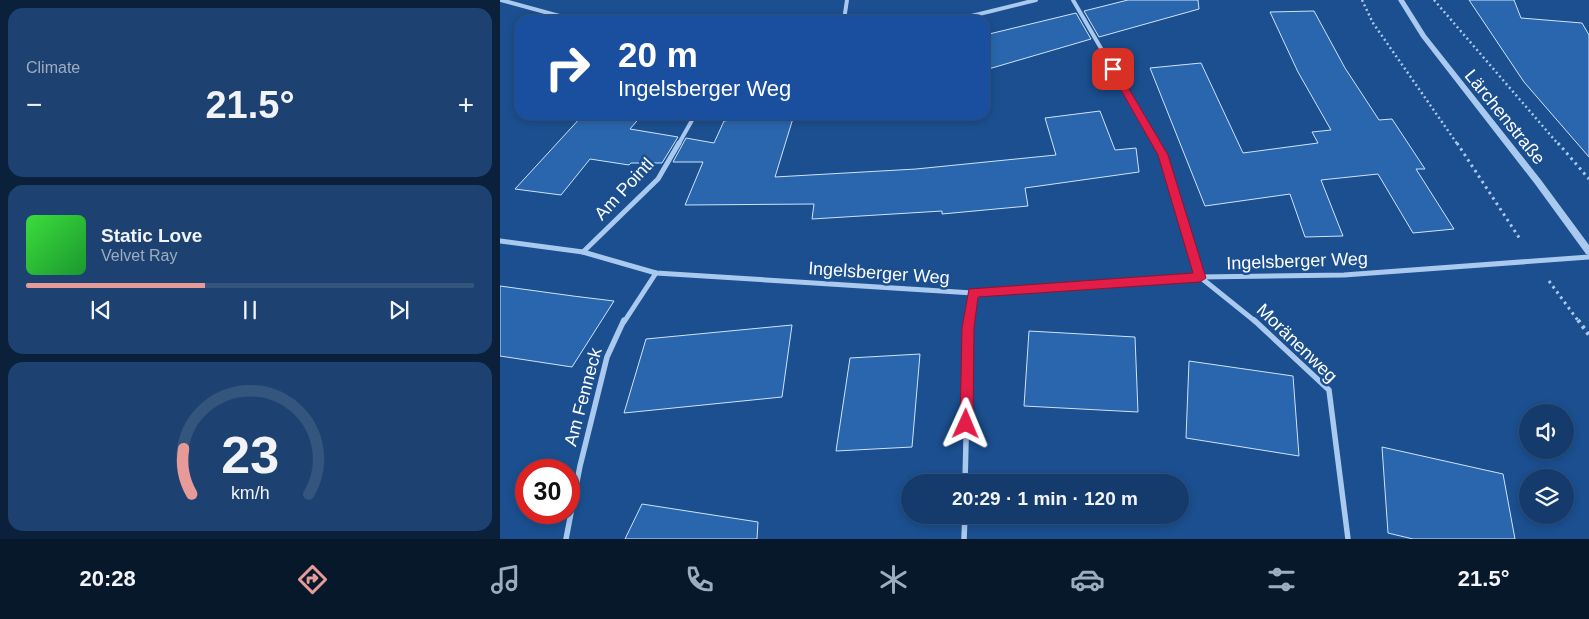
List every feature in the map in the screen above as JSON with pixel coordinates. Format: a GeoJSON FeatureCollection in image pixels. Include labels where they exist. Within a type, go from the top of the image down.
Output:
{"type":"FeatureCollection","features":[{"type":"Feature","properties":{"kind":"street"},"geometry":{"type":"LineString","coordinates":[[501,0],[556,15]]}},
{"type":"Feature","properties":{"kind":"street"},"geometry":{"type":"LineString","coordinates":[[845,15],[848,0]]}},
{"type":"Feature","properties":{"kind":"street"},"geometry":{"type":"LineString","coordinates":[[975,15],[1036,0]]}},
{"type":"Feature","properties":{"kind":"street"},"geometry":{"type":"LineString","coordinates":[[1073,0],[1163,155],[1200,278]]}},
{"type":"Feature","properties":{"kind":"street","name":"Lärchenstraße"},"geometry":{"type":"LineString","coordinates":[[1401,0],[1423,36],[1538,182],[1589,252]]}},
{"type":"Feature","properties":{"kind":"street","name":"Am Pointl"},"geometry":{"type":"LineString","coordinates":[[583,252],[658,179],[692,120]]}},
{"type":"Feature","properties":{"kind":"street","name":"Ingelsberger Weg"},"geometry":{"type":"LineString","coordinates":[[500,242],[583,252],[656,273],[973,293],[1200,278],[1344,275],[1589,257]]}},
{"type":"Feature","properties":{"kind":"street","name":"Am Fenneck"},"geometry":{"type":"LineString","coordinates":[[566,539],[580,466],[607,358],[627,315],[656,273]]}},
{"type":"Feature","properties":{"kind":"street","name":"Moränenweg"},"geometry":{"type":"LineString","coordinates":[[1200,278],[1269,332],[1329,390],[1348,539]]}},
{"type":"Feature","properties":{"kind":"street"},"geometry":{"type":"LineString","coordinates":[[965,474],[968,328],[973,293]]}},
{"type":"Feature","properties":{"kind":"street"},"geometry":{"type":"LineString","coordinates":[[964,539],[965,524]]}},
{"type":"Feature","properties":{"kind":"path"},"geometry":{"type":"LineString","coordinates":[[1362,0],[1373,23],[1442,120],[1534,260],[1589,335]]}},
{"type":"Feature","properties":{"kind":"path"},"geometry":{"type":"LineString","coordinates":[[1434,0],[1589,179]]}},
{"type":"Feature","properties":{"kind":"building"},"geometry":{"type":"Polygon","coordinates":[[[1128,0],[1198,0],[1199,9],[1099,37],[1084,11],[1128,0]]]}},
{"type":"Feature","properties":{"kind":"building"},"geometry":{"type":"Polygon","coordinates":[[[1469,0],[1514,0],[1521,18],[1582,23],[1589,35],[1589,157],[1524,82],[1469,0]]]}},
{"type":"Feature","properties":{"kind":"building"},"geometry":{"type":"Polygon","coordinates":[[[1314,11],[1345,68],[1379,120],[1392,119],[1425,169],[1416,169],[1454,229],[1413,233],[1378,174],[1321,180],[1343,236],[1305,237],[1290,194],[1205,206],[1150,68],[1201,63],[1243,153],[1318,143],[1312,132],[1331,130],[1298,72],[1270,12],[1314,11]]]}},
{"type":"Feature","properties":{"kind":"building"},"geometry":{"type":"Polygon","coordinates":[[[1076,13],[1091,39],[990,69],[990,34],[1076,13]]]}},
{"type":"Feature","properties":{"kind":"building"},"geometry":{"type":"Polygon","coordinates":[[[1100,111],[1115,150],[1136,148],[1139,172],[1025,188],[1028,206],[942,214],[942,211],[812,219],[814,204],[685,205],[703,162],[673,162],[686,138],[714,143],[724,121],[732,120],[792,120],[775,177],[916,169],[1056,155],[1045,118],[1100,111]]]}},
{"type":"Feature","properties":{"kind":"building"},"geometry":{"type":"Polygon","coordinates":[[[578,120],[638,120],[630,129],[678,137],[662,163],[631,163],[629,165],[590,159],[561,195],[515,189],[578,120]]]}},
{"type":"Feature","properties":{"kind":"building"},"geometry":{"type":"Polygon","coordinates":[[[500,286],[614,301],[572,367],[500,356],[500,286]]]}},
{"type":"Feature","properties":{"kind":"building"},"geometry":{"type":"Polygon","coordinates":[[[792,325],[782,397],[624,413],[646,339],[792,325]]]}},
{"type":"Feature","properties":{"kind":"building"},"geometry":{"type":"Polygon","coordinates":[[[1029,331],[1135,337],[1138,412],[1024,406],[1029,331]]]}},
{"type":"Feature","properties":{"kind":"building"},"geometry":{"type":"Polygon","coordinates":[[[920,354],[912,447],[836,451],[850,358],[920,354]]]}},
{"type":"Feature","properties":{"kind":"building"},"geometry":{"type":"Polygon","coordinates":[[[1189,361],[1293,376],[1299,456],[1186,438],[1189,361]]]}},
{"type":"Feature","properties":{"kind":"building"},"geometry":{"type":"Polygon","coordinates":[[[1382,447],[1503,474],[1515,539],[1413,539],[1388,533],[1382,447]]]}},
{"type":"Feature","properties":{"kind":"building"},"geometry":{"type":"Polygon","coordinates":[[[642,504],[758,522],[757,539],[625,539],[642,504]]]}},
{"type":"Feature","properties":{"kind":"route"},"geometry":{"type":"LineString","coordinates":[[966,424],[968,328],[973,293],[1200,278],[1163,155],[1113,69]]}}]}
